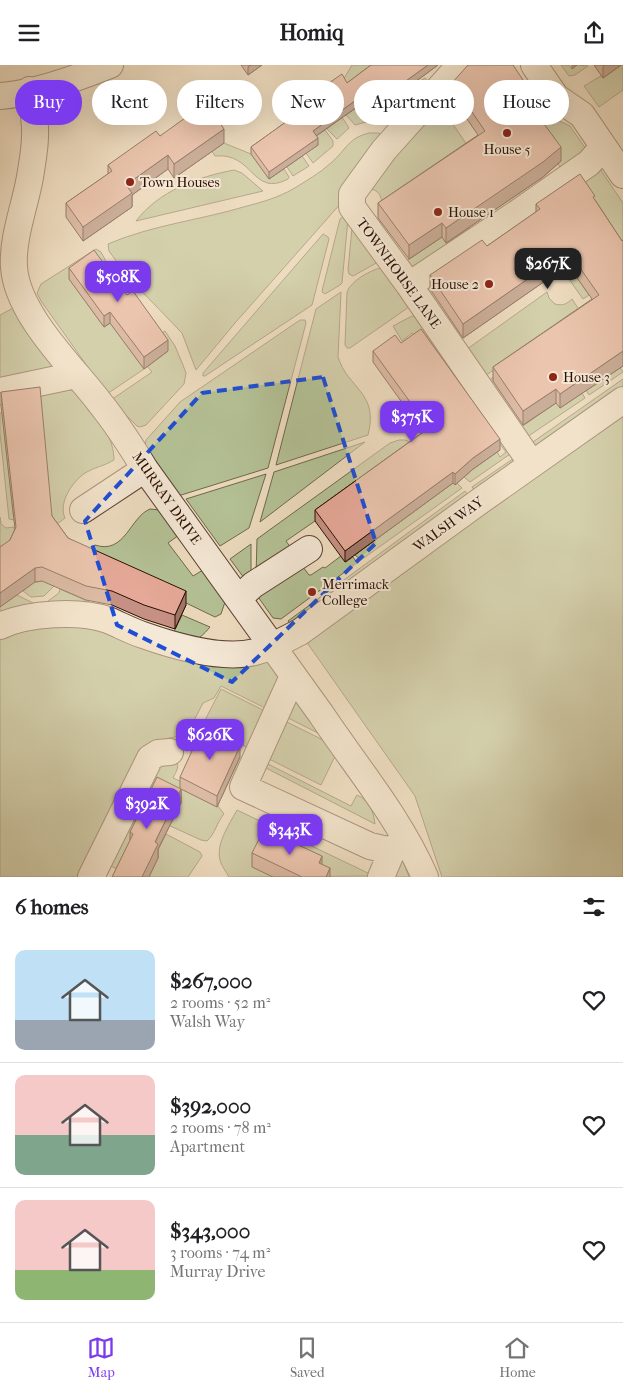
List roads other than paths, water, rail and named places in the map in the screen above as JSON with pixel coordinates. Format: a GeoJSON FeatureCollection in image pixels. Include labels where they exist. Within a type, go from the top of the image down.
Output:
{"type":"FeatureCollection","features":[{"type":"Feature","properties":{"kind":"street"},"geometry":{"type":"LineString","coordinates":[[62,80],[110,65]]}},
{"type":"Feature","properties":{"kind":"street","name":"TOWNHOUSE LANE"},"geometry":{"type":"LineString","coordinates":[[460,65],[384,150],[352,194],[352,207],[410,285],[532,465]]}},
{"type":"Feature","properties":{"kind":"street"},"geometry":{"type":"LineString","coordinates":[[534,65],[556,97],[582,115],[623,175]]}},
{"type":"Feature","properties":{"kind":"street"},"geometry":{"type":"LineString","coordinates":[[0,96],[15,94]]}},
{"type":"Feature","properties":{"kind":"street","name":"MURRAY DRIVE"},"geometry":{"type":"LineString","coordinates":[[35,125],[36,135],[30,178],[15,251],[14,267],[23,301],[44,332],[130,445],[145,469],[321,714],[347,754],[380,797],[398,844],[425,877]]}},
{"type":"Feature","properties":{"kind":"street"},"geometry":{"type":"LineString","coordinates":[[410,285],[589,163],[603,147]]}},
{"type":"Feature","properties":{"kind":"street"},"geometry":{"type":"LineString","coordinates":[[0,391],[76,375]]}},
{"type":"Feature","properties":{"kind":"street","name":"WALSH WAY"},"geometry":{"type":"LineString","coordinates":[[0,626],[41,616],[78,615],[107,620],[143,635],[183,647],[217,654],[254,652],[272,646],[300,632],[623,400]]}},
{"type":"Feature","properties":{"kind":"street"},"geometry":{"type":"LineString","coordinates":[[83,510],[145,469]]}},
{"type":"Feature","properties":{"kind":"street"},"geometry":{"type":"LineString","coordinates":[[238,598],[253,585],[309,549]]}},
{"type":"Feature","properties":{"kind":"street"},"geometry":{"type":"LineString","coordinates":[[293,676],[243,787],[370,846],[398,844]]}},
{"type":"Feature","properties":{"kind":"street"},"geometry":{"type":"LineString","coordinates":[[91,877],[150,758],[158,753],[170,752]]}},
{"type":"Feature","properties":{"kind":"street"},"geometry":{"type":"LineString","coordinates":[[381,877],[398,844]]}},
{"type":"Feature","properties":{"kind":"place","name":"House 5"},"geometry":{"type":"Point","coordinates":[507,133]}},
{"type":"Feature","properties":{"kind":"place","name":"Town Houses"},"geometry":{"type":"Point","coordinates":[130,182]}},
{"type":"Feature","properties":{"kind":"place","name":"House 1"},"geometry":{"type":"Point","coordinates":[438,212]}},
{"type":"Feature","properties":{"kind":"place","name":"House 2"},"geometry":{"type":"Point","coordinates":[489,284]}},
{"type":"Feature","properties":{"kind":"place","name":"House 3"},"geometry":{"type":"Point","coordinates":[553,377]}},
{"type":"Feature","properties":{"kind":"place","name":"Merrimack College"},"geometry":{"type":"Point","coordinates":[312,592]}}]}
